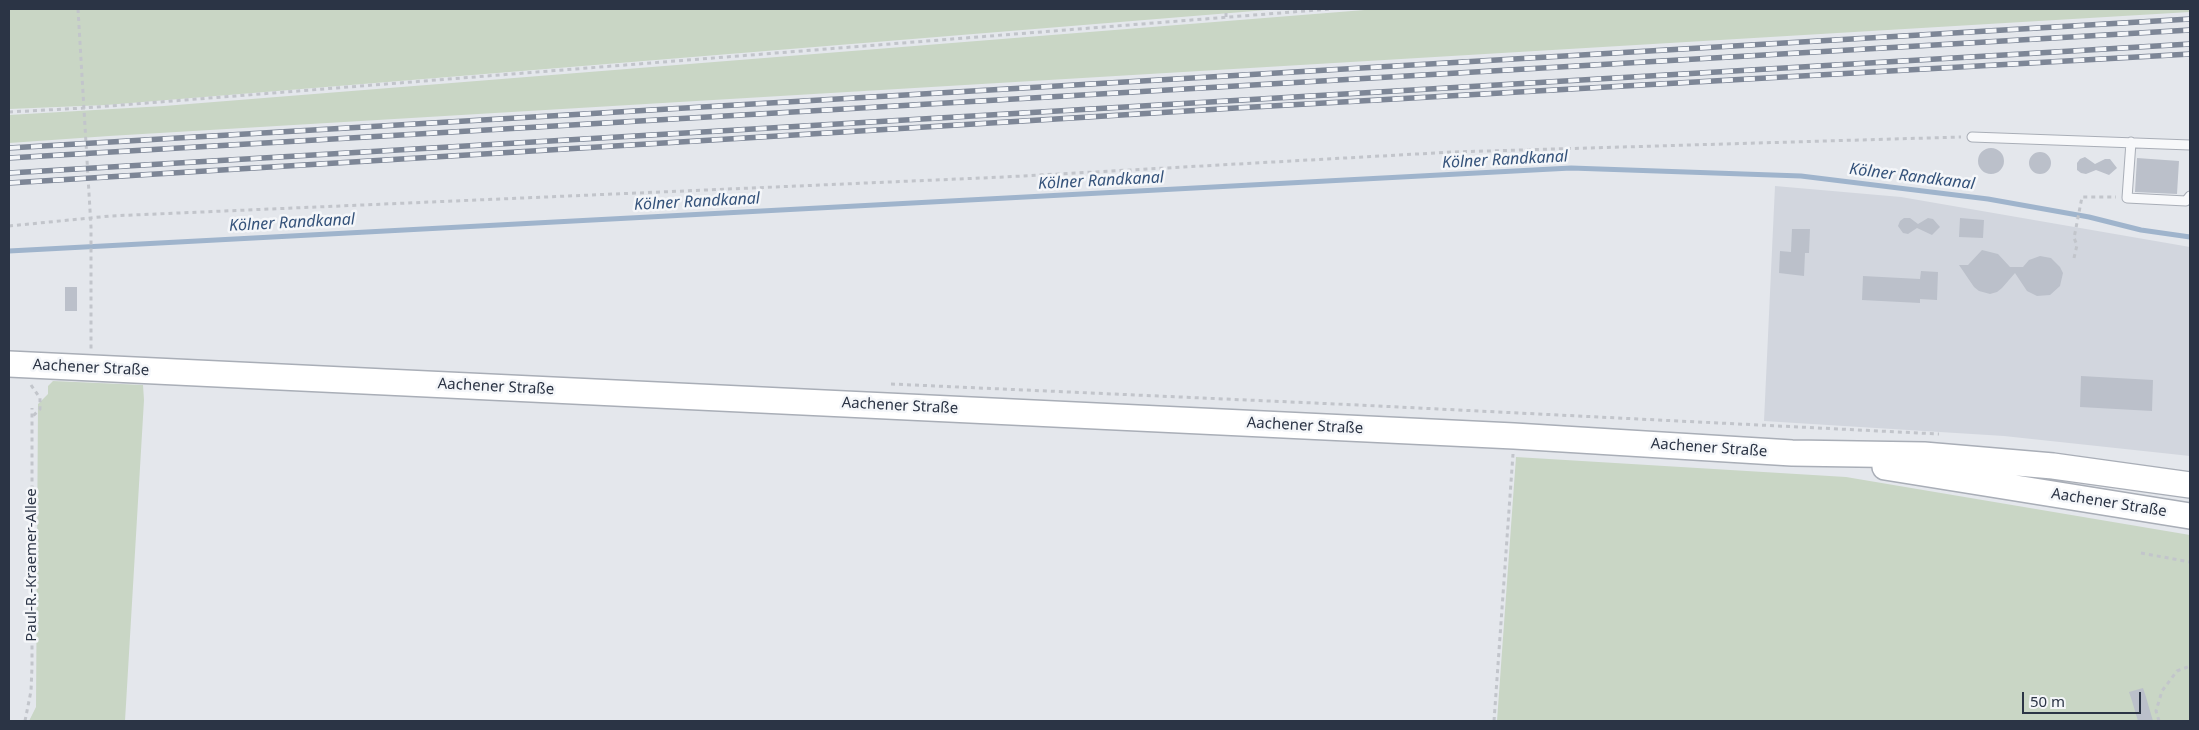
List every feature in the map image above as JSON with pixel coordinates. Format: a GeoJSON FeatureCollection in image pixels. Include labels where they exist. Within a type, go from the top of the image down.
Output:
{"type":"FeatureCollection","features":[{"type":"Feature","properties":{"kind":"main road","name":"Aachener Straße"},"geometry":{"type":"LineString","coordinates":[[20,364],[1514,436],[1792,453],[1924,455],[2053,466],[2190,485]]}},
{"type":"Feature","properties":{"kind":"main road","name":"Aachener Straße"},"geometry":{"type":"LineString","coordinates":[[1792,453],[2190,516]]}},
{"type":"Feature","properties":{"kind":"lane"},"geometry":{"type":"LineString","coordinates":[[1972,137],[2131,142],[2190,146]]}},
{"type":"Feature","properties":{"kind":"lane"},"geometry":{"type":"LineString","coordinates":[[2131,142],[2126,198],[2186,201],[2190,196]]}},
{"type":"Feature","properties":{"kind":"path"},"geometry":{"type":"LineString","coordinates":[[78,9],[90,218],[91,349]]}},
{"type":"Feature","properties":{"kind":"path"},"geometry":{"type":"LineString","coordinates":[[1226,9],[1226,17]]}},
{"type":"Feature","properties":{"kind":"path"},"geometry":{"type":"LineString","coordinates":[[9,112],[84,108],[1330,9]]}},
{"type":"Feature","properties":{"kind":"path"},"geometry":{"type":"LineString","coordinates":[[9,226],[90,218],[1004,177],[1453,152],[1972,137]]}},
{"type":"Feature","properties":{"kind":"path"},"geometry":{"type":"LineString","coordinates":[[2074,258],[2075,232],[2082,197],[2126,198]]}},
{"type":"Feature","properties":{"kind":"path"},"geometry":{"type":"LineString","coordinates":[[20,364],[40,398],[40,409],[32,418]]}},
{"type":"Feature","properties":{"kind":"path","name":"Paul-R.-Kraemer-Allee"},"geometry":{"type":"LineString","coordinates":[[25,721],[31,691],[32,666],[32,408]]}},
{"type":"Feature","properties":{"kind":"path"},"geometry":{"type":"LineString","coordinates":[[1494,721],[1514,436]]}},
{"type":"Feature","properties":{"kind":"path"},"geometry":{"type":"LineString","coordinates":[[2141,552],[2190,562]]}},
{"type":"Feature","properties":{"kind":"path"},"geometry":{"type":"LineString","coordinates":[[2159,721],[2156,711],[2162,691],[2177,671],[2190,665]]}},
{"type":"Feature","properties":{"kind":"shaded area"},"geometry":{"type":"Polygon","coordinates":[[[1775,186],[1901,197],[2190,247],[2190,456],[2004,436],[1764,421],[1775,186]]]}},
{"type":"Feature","properties":{"kind":"green space"},"geometry":{"type":"Polygon","coordinates":[[[9,9],[1279,9],[106,105],[9,109],[9,9]]]}},
{"type":"Feature","properties":{"kind":"green space"},"geometry":{"type":"Polygon","coordinates":[[[1377,9],[2190,9],[2190,12],[9,143],[9,115],[164,106],[1377,9]]]}},
{"type":"Feature","properties":{"kind":"green space"},"geometry":{"type":"Polygon","coordinates":[[[53,381],[143,385],[144,400],[125,721],[29,721],[36,707],[38,404],[48,394],[48,386],[53,381]]]}},
{"type":"Feature","properties":{"kind":"green space"},"geometry":{"type":"Polygon","coordinates":[[[1516,457],[1846,477],[2190,535],[2190,721],[1497,721],[1516,457]]]}},
{"type":"Feature","properties":{"kind":"building"},"geometry":{"type":"Polygon","coordinates":[[[1991,148],[2000,152],[2004,161],[2000,170],[1991,174],[1982,170],[1978,161],[1982,152],[1991,148]]]}},
{"type":"Feature","properties":{"kind":"building"},"geometry":{"type":"Polygon","coordinates":[[[2040,152],[2050,159],[2051,163],[2044,173],[2040,174],[2030,167],[2029,163],[2036,153],[2040,152]]]}},
{"type":"Feature","properties":{"kind":"building"},"geometry":{"type":"Polygon","coordinates":[[[2085,157],[2095,164],[2105,159],[2110,159],[2117,168],[2109,175],[2096,170],[2086,174],[2081,173],[2077,170],[2077,163],[2085,157]]]}},
{"type":"Feature","properties":{"kind":"building"},"geometry":{"type":"Polygon","coordinates":[[[2137,158],[2179,161],[2177,194],[2135,192],[2137,158]]]}},
{"type":"Feature","properties":{"kind":"building"},"geometry":{"type":"Polygon","coordinates":[[[1904,218],[1910,218],[1918,224],[1928,218],[1933,219],[1940,227],[1932,235],[1917,228],[1908,234],[1903,233],[1898,226],[1904,218]]]}},
{"type":"Feature","properties":{"kind":"building"},"geometry":{"type":"Polygon","coordinates":[[[1960,218],[1984,220],[1983,238],[1959,237],[1960,218]]]}},
{"type":"Feature","properties":{"kind":"building"},"geometry":{"type":"Polygon","coordinates":[[[1792,229],[1810,229],[1809,253],[1805,253],[1804,276],[1779,273],[1780,251],[1791,252],[1792,229]]]}},
{"type":"Feature","properties":{"kind":"building"},"geometry":{"type":"Polygon","coordinates":[[[1982,250],[1998,254],[2010,267],[2023,267],[2029,260],[2040,256],[2051,258],[2063,273],[2060,286],[2050,295],[2037,296],[2027,291],[2015,273],[1997,292],[1990,294],[1979,291],[1974,287],[1959,265],[1968,265],[1982,250]]]}},
{"type":"Feature","properties":{"kind":"building"},"geometry":{"type":"Polygon","coordinates":[[[1921,271],[1938,272],[1937,300],[1920,299],[1920,303],[1862,300],[1863,276],[1920,279],[1921,271]]]}},
{"type":"Feature","properties":{"kind":"building"},"geometry":{"type":"Polygon","coordinates":[[[65,287],[77,287],[77,311],[65,311],[65,287]]]}},
{"type":"Feature","properties":{"kind":"building"},"geometry":{"type":"Polygon","coordinates":[[[2081,376],[2153,380],[2152,411],[2080,407],[2081,376]]]}},
{"type":"Feature","properties":{"kind":"building"},"geometry":{"type":"Polygon","coordinates":[[[2143,688],[2153,721],[2138,721],[2129,692],[2143,688]]]}},
{"type":"Feature","properties":{"kind":"waterway","name":"Kölner Randkanal"},"geometry":{"type":"LineString","coordinates":[[9,251],[1571,168],[1801,176],[1988,199],[2089,217],[2141,230],[2190,237]]}},
{"type":"Feature","properties":{"kind":"railway"},"geometry":{"type":"LineString","coordinates":[[9,148],[2190,19]]}},
{"type":"Feature","properties":{"kind":"railway"},"geometry":{"type":"LineString","coordinates":[[9,158],[2190,30]]}},
{"type":"Feature","properties":{"kind":"railway"},"geometry":{"type":"LineString","coordinates":[[9,173],[2190,44]]}},
{"type":"Feature","properties":{"kind":"railway"},"geometry":{"type":"LineString","coordinates":[[9,183],[1236,108],[2190,54]]}}]}
